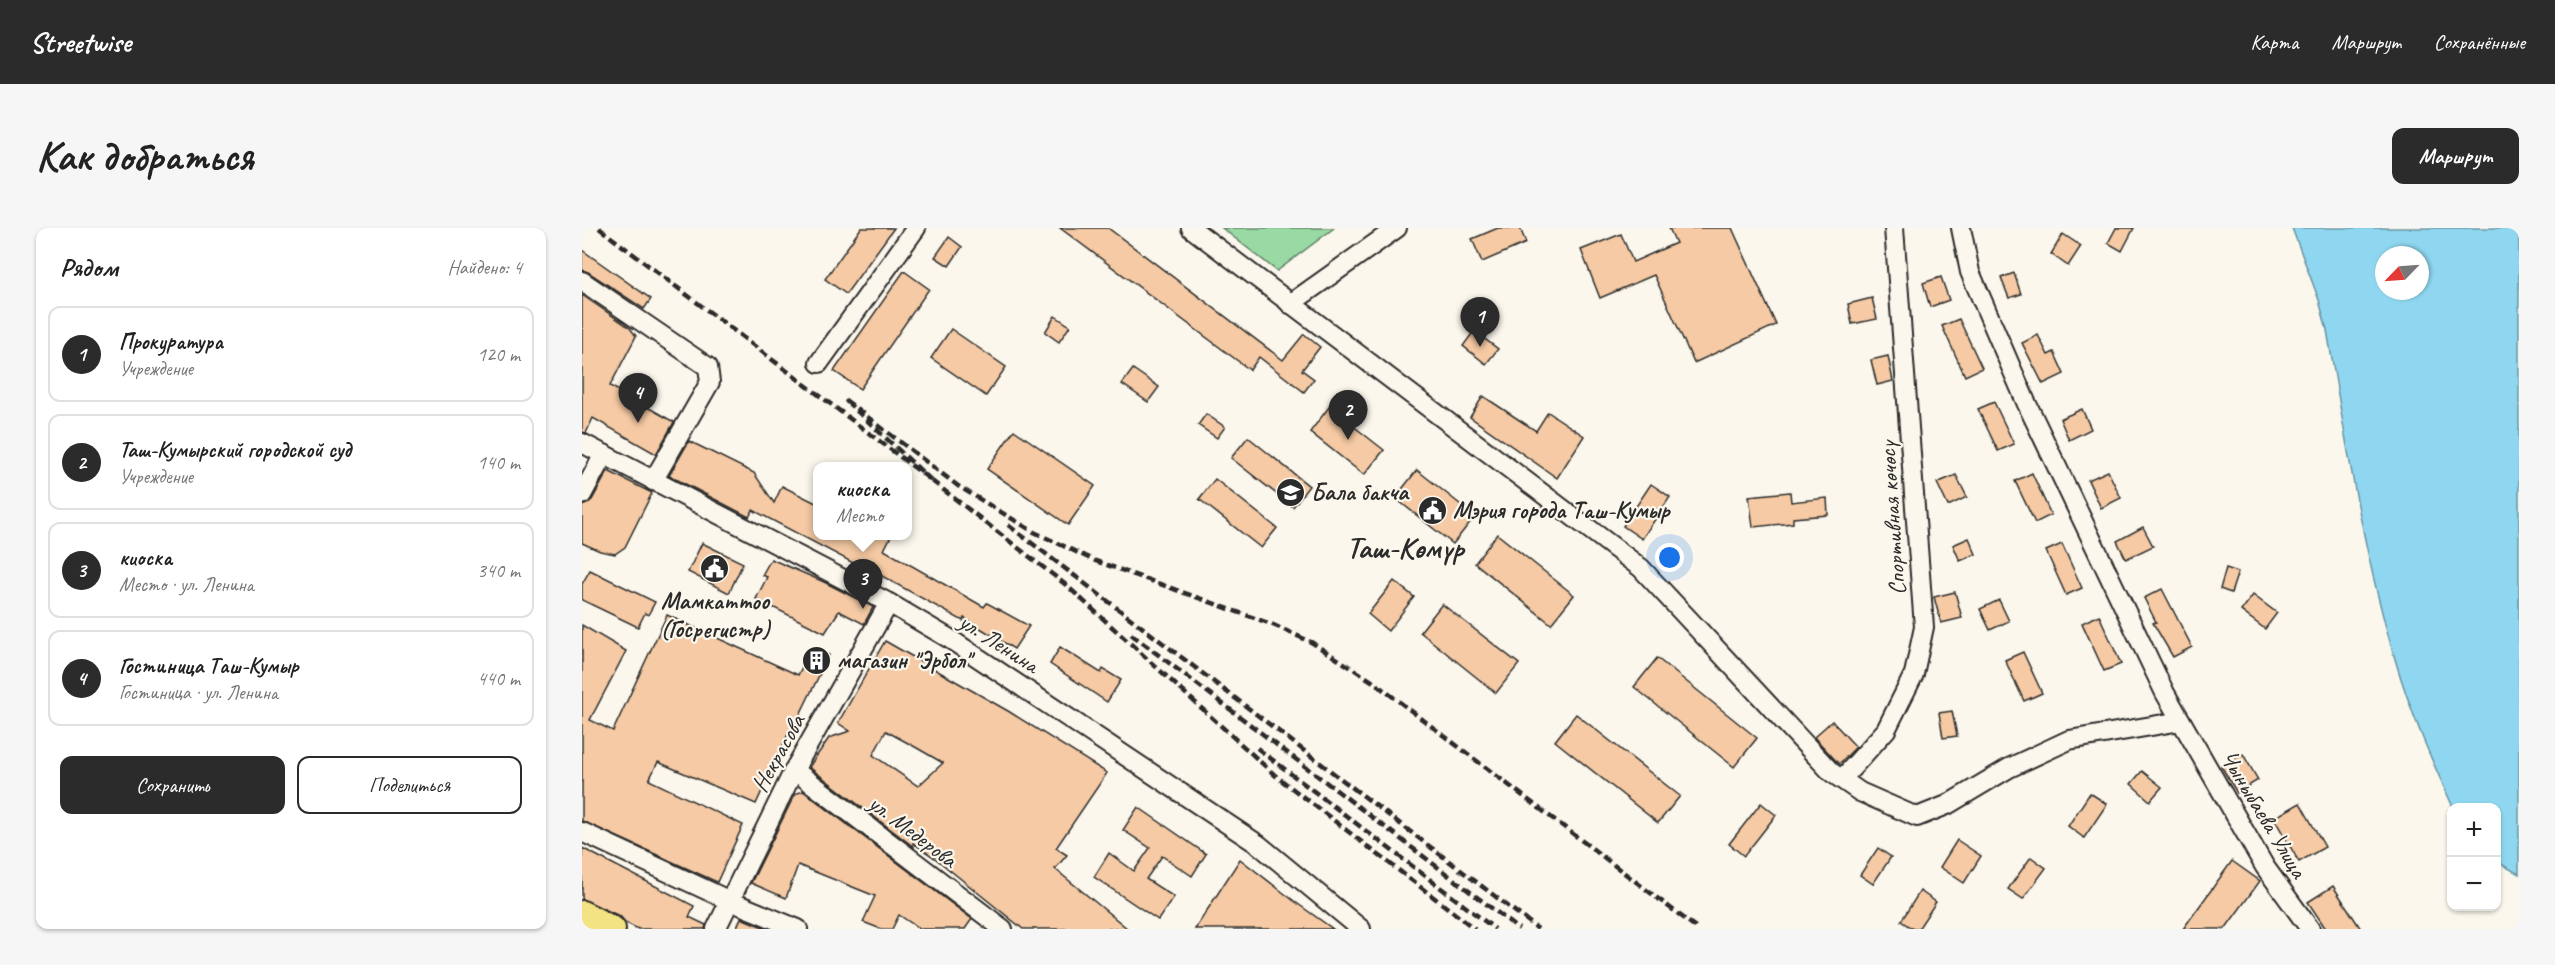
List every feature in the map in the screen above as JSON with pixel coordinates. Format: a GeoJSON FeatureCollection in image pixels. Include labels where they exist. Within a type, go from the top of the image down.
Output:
{"type":"FeatureCollection","features":[{"type":"Feature","properties":{"kind":"main road"},"geometry":{"type":"LineString","coordinates":[[582,913],[613,929]]}},
{"type":"Feature","properties":{"kind":"street"},"geometry":{"type":"LineString","coordinates":[[819,363],[916,228]]}},
{"type":"Feature","properties":{"kind":"street"},"geometry":{"type":"LineString","coordinates":[[1191,228],[1641,568],[1831,772],[1860,792],[1917,817],[1947,806],[2008,768],[2068,740],[2181,721]]}},
{"type":"Feature","properties":{"kind":"street"},"geometry":{"type":"LineString","coordinates":[[1290,304],[1396,228]]}},
{"type":"Feature","properties":{"kind":"street","name":"Спортивная көчөсү"},"geometry":{"type":"LineString","coordinates":[[1842,779],[1886,730],[1914,674],[1924,627],[1894,228]]}},
{"type":"Feature","properties":{"kind":"street","name":"Чыныбаева Улица"},"geometry":{"type":"LineString","coordinates":[[1961,228],[1970,272],[2026,402],[2165,693],[2265,867],[2310,929]]}},
{"type":"Feature","properties":{"kind":"street"},"geometry":{"type":"LineString","coordinates":[[582,281],[708,366],[710,382],[653,481]]}},
{"type":"Feature","properties":{"kind":"street","name":"ул. Ленина"},"geometry":{"type":"LineString","coordinates":[[582,443],[889,603],[950,639],[1259,845],[1361,929]]}},
{"type":"Feature","properties":{"kind":"street"},"geometry":{"type":"LineString","coordinates":[[582,495],[604,454]]}},
{"type":"Feature","properties":{"kind":"street","name":"Некрасова"},"geometry":{"type":"LineString","coordinates":[[716,929],[794,770],[889,603]]}},
{"type":"Feature","properties":{"kind":"street","name":"ул. Медерова"},"geometry":{"type":"LineString","coordinates":[[794,770],[1003,929]]}},
{"type":"Feature","properties":{"kind":"street"},"geometry":{"type":"LineString","coordinates":[[582,832],[729,901],[798,929]]}},
{"type":"Feature","properties":{"kind":"green space"},"geometry":{"type":"Polygon","coordinates":[[[1222,228],[1334,228],[1277,271],[1222,228]]]}},
{"type":"Feature","properties":{"kind":"water"},"geometry":{"type":"Polygon","coordinates":[[[2292,228],[2519,228],[2519,874],[2501,864],[2501,803],[2451,803],[2407,697],[2384,619],[2356,496],[2327,330],[2319,300],[2292,228]]]}},
{"type":"Feature","properties":{"kind":"building"},"geometry":{"type":"Polygon","coordinates":[[[861,228],[894,228],[846,294],[825,279],[861,228]]]}},
{"type":"Feature","properties":{"kind":"building"},"geometry":{"type":"Polygon","coordinates":[[[1060,228],[1108,228],[1283,360],[1304,334],[1320,347],[1302,370],[1314,379],[1304,392],[1259,357],[1250,370],[1060,228]]]}},
{"type":"Feature","properties":{"kind":"building"},"geometry":{"type":"Polygon","coordinates":[[[1498,228],[1520,228],[1526,243],[1482,262],[1472,239],[1498,228]]]}},
{"type":"Feature","properties":{"kind":"building"},"geometry":{"type":"Polygon","coordinates":[[[1669,228],[1732,228],[1776,325],[1694,363],[1654,275],[1600,298],[1581,250],[1621,234],[1633,262],[1676,243],[1669,228]]]}},
{"type":"Feature","properties":{"kind":"building"},"geometry":{"type":"Polygon","coordinates":[[[2116,228],[2134,228],[2122,251],[2108,243],[2116,228]]]}},
{"type":"Feature","properties":{"kind":"building"},"geometry":{"type":"Polygon","coordinates":[[[2063,234],[2081,246],[2068,266],[2051,254],[2063,234]]]}},
{"type":"Feature","properties":{"kind":"building"},"geometry":{"type":"Polygon","coordinates":[[[949,237],[962,247],[949,266],[935,257],[949,237]]]}},
{"type":"Feature","properties":{"kind":"building"},"geometry":{"type":"Polygon","coordinates":[[[582,250],[651,299],[644,309],[582,270],[582,250]]]}},
{"type":"Feature","properties":{"kind":"building"},"geometry":{"type":"Polygon","coordinates":[[[904,271],[929,289],[860,389],[834,371],[904,271]]]}},
{"type":"Feature","properties":{"kind":"building"},"geometry":{"type":"Polygon","coordinates":[[[2014,273],[2021,294],[2009,298],[2001,278],[2014,273]]]}},
{"type":"Feature","properties":{"kind":"building"},"geometry":{"type":"Polygon","coordinates":[[[1941,277],[1949,300],[1930,307],[1923,283],[1941,277]]]}},
{"type":"Feature","properties":{"kind":"building"},"geometry":{"type":"Polygon","coordinates":[[[582,295],[630,328],[636,336],[610,386],[674,422],[656,454],[593,418],[586,433],[582,432],[582,295]]]}},
{"type":"Feature","properties":{"kind":"building"},"geometry":{"type":"Polygon","coordinates":[[[1872,298],[1877,319],[1852,324],[1848,304],[1872,298]]]}},
{"type":"Feature","properties":{"kind":"building"},"geometry":{"type":"Polygon","coordinates":[[[1055,316],[1070,326],[1059,342],[1045,332],[1055,316]]]}},
{"type":"Feature","properties":{"kind":"building"},"geometry":{"type":"Polygon","coordinates":[[[1959,319],[1982,368],[1965,376],[1942,326],[1959,319]]]}},
{"type":"Feature","properties":{"kind":"building"},"geometry":{"type":"Polygon","coordinates":[[[951,329],[1006,367],[986,396],[931,358],[951,329]]]}},
{"type":"Feature","properties":{"kind":"building"},"geometry":{"type":"Polygon","coordinates":[[[1474,331],[1498,349],[1486,364],[1463,346],[1474,331]]]}},
{"type":"Feature","properties":{"kind":"building"},"geometry":{"type":"Polygon","coordinates":[[[2038,335],[2048,355],[2054,352],[2064,374],[2043,384],[2022,343],[2038,335]]]}},
{"type":"Feature","properties":{"kind":"building"},"geometry":{"type":"Polygon","coordinates":[[[1888,356],[1893,381],[1877,385],[1871,360],[1888,356]]]}},
{"type":"Feature","properties":{"kind":"building"},"geometry":{"type":"Polygon","coordinates":[[[1133,369],[1159,387],[1148,402],[1122,384],[1133,369]]]}},
{"type":"Feature","properties":{"kind":"building"},"geometry":{"type":"Polygon","coordinates":[[[1483,396],[1536,431],[1548,412],[1584,436],[1557,478],[1470,417],[1483,396]]]}},
{"type":"Feature","properties":{"kind":"building"},"geometry":{"type":"Polygon","coordinates":[[[1994,402],[2014,444],[1998,451],[1978,409],[1994,402]]]}},
{"type":"Feature","properties":{"kind":"building"},"geometry":{"type":"Polygon","coordinates":[[[1329,407],[1384,450],[1364,475],[1310,432],[1329,407]]]}},
{"type":"Feature","properties":{"kind":"building"},"geometry":{"type":"Polygon","coordinates":[[[2082,409],[2091,429],[2069,440],[2060,419],[2082,409]]]}},
{"type":"Feature","properties":{"kind":"building"},"geometry":{"type":"Polygon","coordinates":[[[1206,414],[1225,427],[1217,438],[1198,425],[1206,414]]]}},
{"type":"Feature","properties":{"kind":"building"},"geometry":{"type":"Polygon","coordinates":[[[1014,430],[1095,486],[1068,525],[987,469],[1014,430]]]}},
{"type":"Feature","properties":{"kind":"building"},"geometry":{"type":"Polygon","coordinates":[[[1248,437],[1309,486],[1293,507],[1231,458],[1248,437]]]}},
{"type":"Feature","properties":{"kind":"building"},"geometry":{"type":"Polygon","coordinates":[[[689,441],[754,473],[774,503],[782,486],[813,502],[813,540],[889,540],[884,550],[984,607],[987,603],[1029,626],[1014,649],[964,618],[963,621],[873,571],[869,580],[858,574],[861,567],[753,510],[749,517],[669,476],[689,441]]]}},
{"type":"Feature","properties":{"kind":"building"},"geometry":{"type":"Polygon","coordinates":[[[1417,470],[1475,516],[1453,544],[1395,498],[1417,470]]]}},
{"type":"Feature","properties":{"kind":"building"},"geometry":{"type":"Polygon","coordinates":[[[608,471],[652,493],[625,547],[615,554],[600,551],[582,543],[582,506],[592,500],[608,471]]]}},
{"type":"Feature","properties":{"kind":"building"},"geometry":{"type":"Polygon","coordinates":[[[2108,471],[2121,498],[2101,508],[2088,480],[2108,471]]]}},
{"type":"Feature","properties":{"kind":"building"},"geometry":{"type":"Polygon","coordinates":[[[2032,473],[2051,515],[2035,523],[2015,481],[2032,473]]]}},
{"type":"Feature","properties":{"kind":"building"},"geometry":{"type":"Polygon","coordinates":[[[1956,475],[1967,497],[1948,506],[1937,483],[1956,475]]]}},
{"type":"Feature","properties":{"kind":"building"},"geometry":{"type":"Polygon","coordinates":[[[1215,479],[1277,528],[1261,548],[1199,499],[1215,479]]]}},
{"type":"Feature","properties":{"kind":"building"},"geometry":{"type":"Polygon","coordinates":[[[1651,484],[1670,497],[1642,539],[1623,526],[1651,484]]]}},
{"type":"Feature","properties":{"kind":"building"},"geometry":{"type":"Polygon","coordinates":[[[1790,492],[1791,502],[1827,498],[1828,515],[1793,518],[1793,523],[1753,527],[1749,496],[1790,492]]]}},
{"type":"Feature","properties":{"kind":"building"},"geometry":{"type":"Polygon","coordinates":[[[2143,527],[2153,546],[2126,559],[2117,541],[2143,527]]]}},
{"type":"Feature","properties":{"kind":"building"},"geometry":{"type":"Polygon","coordinates":[[[1497,534],[1574,595],[1551,624],[1475,563],[1497,534]]]}},
{"type":"Feature","properties":{"kind":"building"},"geometry":{"type":"Polygon","coordinates":[[[1969,538],[1976,554],[1960,561],[1953,545],[1969,538]]]}},
{"type":"Feature","properties":{"kind":"building","name":"Мамкаттоо (Госрегистр)"},"geometry":{"type":"Polygon","coordinates":[[[702,543],[743,563],[729,593],[688,572],[702,543]]]}},
{"type":"Feature","properties":{"kind":"building"},"geometry":{"type":"Polygon","coordinates":[[[2062,544],[2082,588],[2066,595],[2046,551],[2062,544]]]}},
{"type":"Feature","properties":{"kind":"building"},"geometry":{"type":"Polygon","coordinates":[[[771,559],[873,607],[864,624],[839,611],[825,633],[756,599],[767,577],[762,575],[771,559]]]}},
{"type":"Feature","properties":{"kind":"building"},"geometry":{"type":"Polygon","coordinates":[[[2226,568],[2238,572],[2231,593],[2220,589],[2226,568]]]}},
{"type":"Feature","properties":{"kind":"building"},"geometry":{"type":"Polygon","coordinates":[[[590,570],[655,602],[648,615],[645,613],[638,627],[582,600],[582,584],[590,570]]]}},
{"type":"Feature","properties":{"kind":"building"},"geometry":{"type":"Polygon","coordinates":[[[1394,581],[1414,597],[1388,631],[1368,614],[1394,581]]]}},
{"type":"Feature","properties":{"kind":"building"},"geometry":{"type":"Polygon","coordinates":[[[2162,589],[2192,647],[2173,657],[2153,623],[2156,622],[2144,598],[2162,589]]]}},
{"type":"Feature","properties":{"kind":"building"},"geometry":{"type":"Polygon","coordinates":[[[1955,592],[1962,618],[1941,623],[1934,597],[1955,592]]]}},
{"type":"Feature","properties":{"kind":"building"},"geometry":{"type":"Polygon","coordinates":[[[2253,595],[2277,613],[2265,629],[2241,611],[2253,595]]]}},
{"type":"Feature","properties":{"kind":"building"},"geometry":{"type":"Polygon","coordinates":[[[1999,600],[2009,621],[1990,630],[1980,609],[1999,600]]]}},
{"type":"Feature","properties":{"kind":"building"},"geometry":{"type":"Polygon","coordinates":[[[1442,604],[1519,664],[1496,693],[1420,632],[1442,604]]]}},
{"type":"Feature","properties":{"kind":"building"},"geometry":{"type":"Polygon","coordinates":[[[667,615],[798,675],[812,647],[829,655],[791,733],[789,732],[756,804],[658,762],[649,780],[743,825],[717,882],[582,821],[582,625],[626,651],[590,720],[613,731],[667,615]]]}},
{"type":"Feature","properties":{"kind":"building"},"geometry":{"type":"Polygon","coordinates":[[[2099,615],[2121,664],[2104,671],[2082,623],[2099,615]]]}},
{"type":"Feature","properties":{"kind":"building"},"geometry":{"type":"Polygon","coordinates":[[[885,641],[1008,711],[1107,773],[1056,848],[1067,855],[1055,869],[1128,929],[1023,929],[936,859],[913,843],[914,847],[809,767],[829,738],[850,731],[838,723],[885,641]],[[886,731],[873,755],[918,786],[943,763],[886,731]]]}},
{"type":"Feature","properties":{"kind":"building"},"geometry":{"type":"Polygon","coordinates":[[[1060,647],[1101,673],[1103,669],[1121,680],[1107,702],[1050,664],[1060,647]]]}},
{"type":"Feature","properties":{"kind":"building"},"geometry":{"type":"Polygon","coordinates":[[[2023,652],[2042,693],[2024,701],[2005,660],[2023,652]]]}},
{"type":"Feature","properties":{"kind":"building"},"geometry":{"type":"Polygon","coordinates":[[[1657,658],[1757,738],[1734,767],[1634,687],[1657,658]]]}},
{"type":"Feature","properties":{"kind":"building"},"geometry":{"type":"Polygon","coordinates":[[[1952,711],[1957,736],[1943,738],[1939,713],[1952,711]]]}},
{"type":"Feature","properties":{"kind":"building"},"geometry":{"type":"Polygon","coordinates":[[[1576,714],[1680,796],[1658,823],[1555,741],[1576,714]]]}},
{"type":"Feature","properties":{"kind":"building"},"geometry":{"type":"Polygon","coordinates":[[[1832,721],[1856,747],[1839,764],[1814,737],[1832,721]]]}},
{"type":"Feature","properties":{"kind":"building"},"geometry":{"type":"Polygon","coordinates":[[[2243,754],[2258,780],[2237,793],[2221,766],[2243,754]]]}},
{"type":"Feature","properties":{"kind":"building"},"geometry":{"type":"Polygon","coordinates":[[[2142,771],[2162,787],[2150,801],[2131,784],[2142,771]]]}},
{"type":"Feature","properties":{"kind":"building"},"geometry":{"type":"Polygon","coordinates":[[[803,791],[972,919],[965,929],[920,929],[899,915],[892,929],[881,929],[863,922],[875,896],[798,865],[786,898],[751,883],[795,794],[803,791]]]}},
{"type":"Feature","properties":{"kind":"building"},"geometry":{"type":"Polygon","coordinates":[[[2090,793],[2107,804],[2084,838],[2068,826],[2090,793]]]}},
{"type":"Feature","properties":{"kind":"building"},"geometry":{"type":"Polygon","coordinates":[[[1761,803],[1776,815],[1744,856],[1729,844],[1761,803]]]}},
{"type":"Feature","properties":{"kind":"building"},"geometry":{"type":"Polygon","coordinates":[[[2300,803],[2325,847],[2299,862],[2274,818],[2300,803]]]}},
{"type":"Feature","properties":{"kind":"building"},"geometry":{"type":"Polygon","coordinates":[[[1138,807],[1206,854],[1192,876],[1162,856],[1146,879],[1174,897],[1158,920],[1094,877],[1109,853],[1134,871],[1150,848],[1123,830],[1138,807]]]}},
{"type":"Feature","properties":{"kind":"building"},"geometry":{"type":"Polygon","coordinates":[[[1957,840],[1981,856],[1964,883],[1940,867],[1957,840]]]}},
{"type":"Feature","properties":{"kind":"building"},"geometry":{"type":"Polygon","coordinates":[[[582,848],[694,906],[689,917],[706,925],[705,929],[638,929],[626,923],[620,916],[582,899],[582,848]]]}},
{"type":"Feature","properties":{"kind":"building"},"geometry":{"type":"Polygon","coordinates":[[[1878,848],[1891,857],[1873,884],[1860,875],[1878,848]]]}},
{"type":"Feature","properties":{"kind":"building"},"geometry":{"type":"Polygon","coordinates":[[[2031,857],[2046,868],[2023,899],[2008,889],[2031,857]]]}},
{"type":"Feature","properties":{"kind":"building"},"geometry":{"type":"Polygon","coordinates":[[[1240,859],[1298,904],[1333,929],[1195,929],[1240,859]]]}},
{"type":"Feature","properties":{"kind":"building"},"geometry":{"type":"Polygon","coordinates":[[[2232,861],[2260,881],[2225,929],[2183,929],[2232,861]]]}},
{"type":"Feature","properties":{"kind":"building"},"geometry":{"type":"Polygon","coordinates":[[[2333,886],[2361,929],[2326,929],[2308,902],[2333,886]]]}},
{"type":"Feature","properties":{"kind":"building"},"geometry":{"type":"Polygon","coordinates":[[[1920,891],[1936,902],[1918,929],[1913,929],[1901,921],[1920,891]]]}},
{"type":"Feature","properties":{"kind":"building"},"geometry":{"type":"Polygon","coordinates":[[[741,918],[768,929],[736,929],[741,918]]]}},
{"type":"Feature","properties":{"kind":"railway"},"geometry":{"type":"LineString","coordinates":[[599,228],[907,462]]}},
{"type":"Feature","properties":{"kind":"railway"},"geometry":{"type":"LineString","coordinates":[[912,462],[844,399],[958,486],[1034,532],[1093,560],[1271,624],[1311,642],[1372,681],[1698,929]]}},
{"type":"Feature","properties":{"kind":"railway"},"geometry":{"type":"LineString","coordinates":[[912,462],[932,481],[912,466]]}},
{"type":"Feature","properties":{"kind":"railway"},"geometry":{"type":"LineString","coordinates":[[932,481],[1066,585],[1276,776],[1475,929]]}},
{"type":"Feature","properties":{"kind":"railway"},"geometry":{"type":"LineString","coordinates":[[1008,525],[1538,929]]}},
{"type":"Feature","properties":{"kind":"railway"},"geometry":{"type":"LineString","coordinates":[[1131,634],[1519,929]]}},
{"type":"Feature","properties":{"kind":"railway"},"geometry":{"type":"LineString","coordinates":[[1257,748],[1495,929]]}},
{"type":"Feature","properties":{"kind":"place","name":"Прокуратура"},"geometry":{"type":"Point","coordinates":[1480,347]}},
{"type":"Feature","properties":{"kind":"place","name":"Гостиница Таш-Кумыр"},"geometry":{"type":"Point","coordinates":[638,423]}},
{"type":"Feature","properties":{"kind":"place","name":"Таш-Кумырский городской суд"},"geometry":{"type":"Point","coordinates":[1348,440]}},
{"type":"Feature","properties":{"kind":"place","name":"Бала бакча"},"geometry":{"type":"Point","coordinates":[1290,492]}},
{"type":"Feature","properties":{"kind":"place","name":"Мэрия города Таш-Кумыр"},"geometry":{"type":"Point","coordinates":[1432,510]}},
{"type":"Feature","properties":{"kind":"place","name":"Мамкаттоо (Госрегистр)"},"geometry":{"type":"Point","coordinates":[715,568]}},
{"type":"Feature","properties":{"kind":"place","name":"киоска"},"geometry":{"type":"Point","coordinates":[863,609]}},
{"type":"Feature","properties":{"kind":"place","name":"магазин \"Эрбол\""},"geometry":{"type":"Point","coordinates":[816,660]}},
{"type":"Feature","properties":{"kind":"district","name":"Таш-Көмүр"},"geometry":{"type":"Point","coordinates":[1405,548]}}]}
